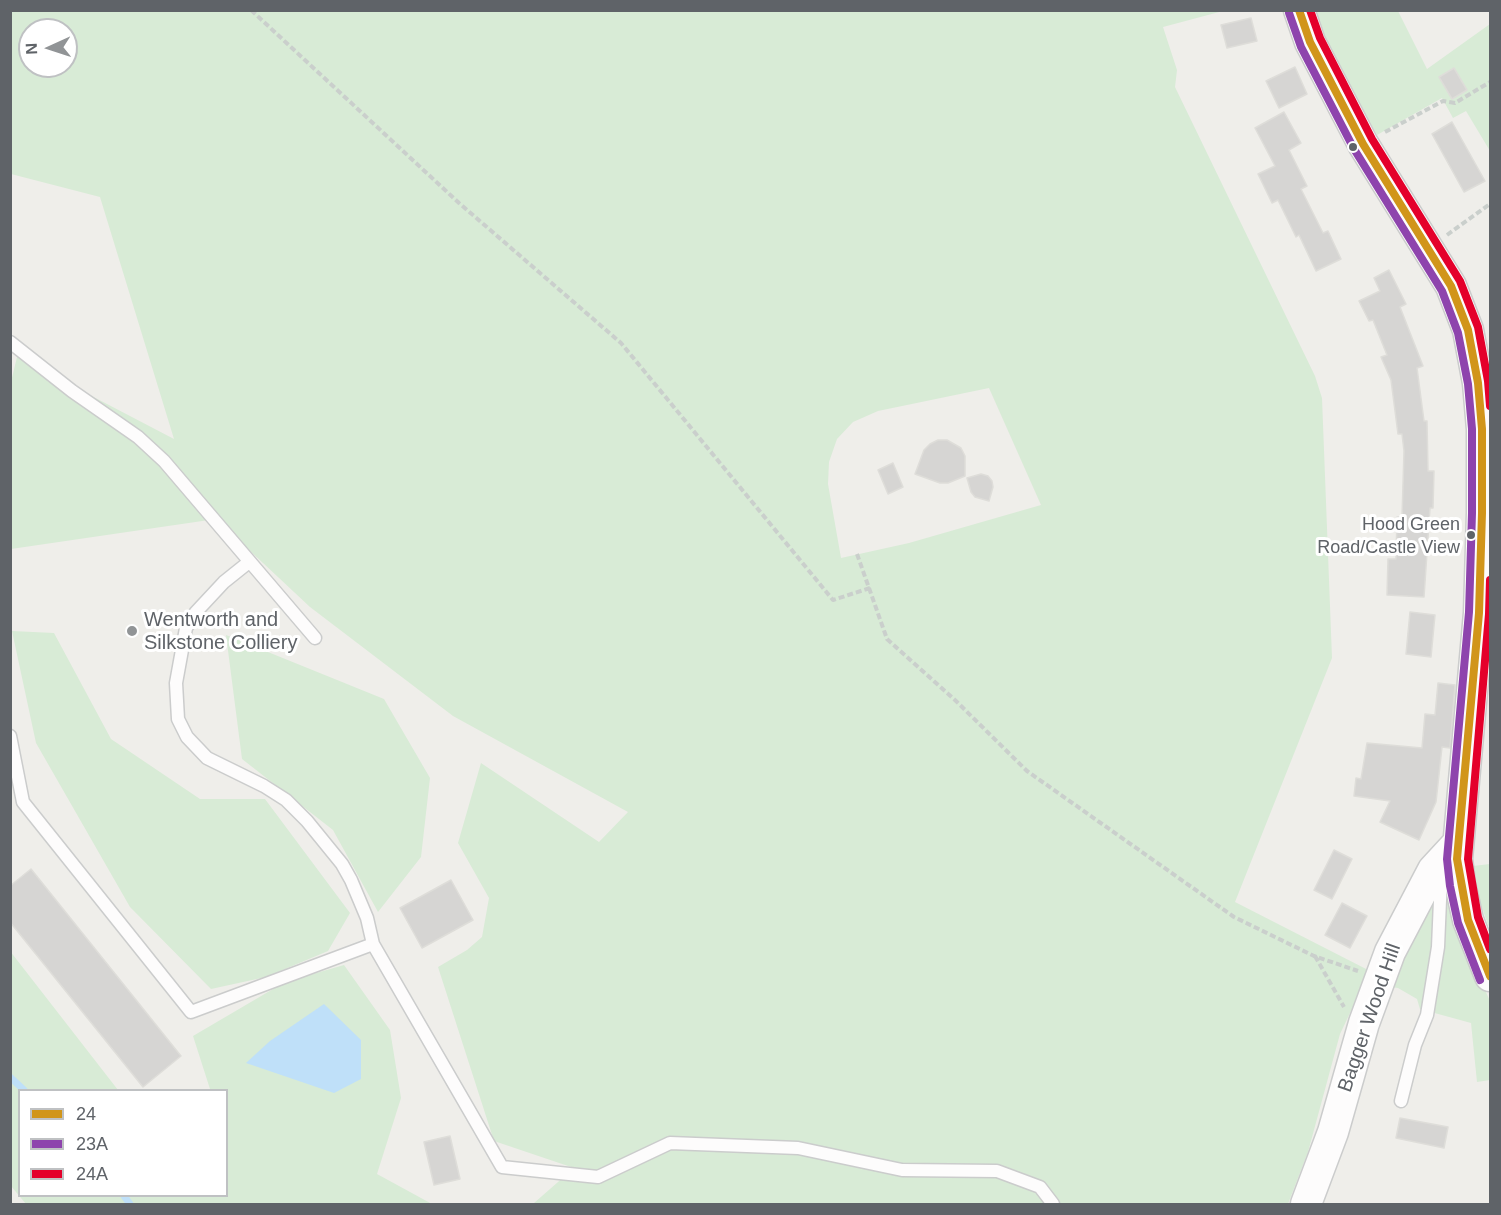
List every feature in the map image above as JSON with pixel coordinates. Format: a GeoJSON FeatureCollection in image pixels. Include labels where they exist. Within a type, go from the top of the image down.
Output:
{"type":"FeatureCollection","features":[{"type":"Feature","properties":{"kind":"street"},"geometry":{"type":"LineString","coordinates":[[1299,10],[1310,42],[1363,144],[1451,286],[1468,330],[1478,383],[1482,429],[1480,594],[1473,694],[1450,851],[1468,920],[1488,970]]}},
{"type":"Feature","properties":{"kind":"street","name":"Bagger Wood Hill"},"geometry":{"type":"LineString","coordinates":[[1306,1204],[1333,1132],[1364,1023],[1390,952],[1432,870],[1450,851]]}},
{"type":"Feature","properties":{"kind":"lane"},"geometry":{"type":"LineString","coordinates":[[10,342],[72,391],[138,437],[164,461],[315,638]]}},
{"type":"Feature","properties":{"kind":"lane"},"geometry":{"type":"LineString","coordinates":[[249,562],[224,582],[196,612],[186,628],[176,683],[178,719],[187,737],[207,758],[279,795],[307,821],[342,864],[367,918],[373,944],[502,1167],[598,1177],[670,1143],[798,1148],[902,1170],[997,1171],[1040,1187],[1053,1204]]}},
{"type":"Feature","properties":{"kind":"lane"},"geometry":{"type":"LineString","coordinates":[[10,736],[23,802],[191,1012],[373,944]]}},
{"type":"Feature","properties":{"kind":"lane"},"geometry":{"type":"LineString","coordinates":[[1401,1101],[1415,1045],[1427,1015],[1438,947],[1439,891],[1450,851]]}},
{"type":"Feature","properties":{"kind":"path"},"geometry":{"type":"LineString","coordinates":[[251,10],[459,203],[621,343],[833,600],[870,588]]}},
{"type":"Feature","properties":{"kind":"path"},"geometry":{"type":"LineString","coordinates":[[1363,144],[1443,101],[1455,103],[1491,82]]}},
{"type":"Feature","properties":{"kind":"path"},"geometry":{"type":"LineString","coordinates":[[1428,246],[1443,239],[1491,204]]}},
{"type":"Feature","properties":{"kind":"path"},"geometry":{"type":"LineString","coordinates":[[857,554],[887,639],[956,701],[1027,771],[1234,917],[1314,956],[1379,981]]}},
{"type":"Feature","properties":{"kind":"path"},"geometry":{"type":"LineString","coordinates":[[1314,956],[1348,1014],[1364,1023]]}},
{"type":"Feature","properties":{"kind":"green space"},"geometry":{"type":"Polygon","coordinates":[[[10,11],[1223,11],[1163,27],[1177,70],[1175,87],[1315,376],[1322,398],[1332,658],[1235,902],[1370,971],[1340,1034],[1308,1152],[1288,1204],[463,1204],[534,1203],[574,1168],[494,1141],[438,967],[467,950],[482,937],[489,898],[458,843],[481,763],[599,842],[628,812],[453,716],[310,607],[216,519],[11,549],[10,386],[17,357],[174,439],[100,197],[11,174],[10,11]],[[989,388],[878,411],[853,422],[837,439],[829,462],[828,484],[841,558],[909,543],[1041,505],[989,388]]]}},
{"type":"Feature","properties":{"kind":"green space"},"geometry":{"type":"Polygon","coordinates":[[[1315,11],[1398,11],[1427,69],[1490,24],[1490,151],[1466,111],[1453,118],[1442,98],[1377,135],[1320,33],[1315,11]]]}},
{"type":"Feature","properties":{"kind":"green space"},"geometry":{"type":"Polygon","coordinates":[[[12,631],[54,633],[111,739],[200,799],[265,799],[350,913],[328,951],[266,977],[211,989],[130,907],[36,743],[12,631]]]}},
{"type":"Feature","properties":{"kind":"green space"},"geometry":{"type":"Polygon","coordinates":[[[226,635],[384,699],[430,778],[421,857],[378,912],[333,830],[242,759],[226,635]]]}},
{"type":"Feature","properties":{"kind":"green space"},"geometry":{"type":"Polygon","coordinates":[[[1490,864],[1490,928],[1476,890],[1473,866],[1490,864]]]}},
{"type":"Feature","properties":{"kind":"green space"},"geometry":{"type":"Polygon","coordinates":[[[1445,884],[1475,968],[1490,1001],[1490,1080],[1477,1082],[1471,1023],[1420,1009],[1417,999],[1398,988],[1391,987],[1432,892],[1445,884]]]}},
{"type":"Feature","properties":{"kind":"green space"},"geometry":{"type":"Polygon","coordinates":[[[10,951],[117,1089],[18,1089],[18,1194],[11,1186],[10,951]]]}},
{"type":"Feature","properties":{"kind":"green space"},"geometry":{"type":"Polygon","coordinates":[[[344,965],[390,1030],[401,1098],[377,1174],[432,1204],[26,1204],[20,1197],[228,1197],[228,1089],[210,1089],[193,1036],[285,982],[344,965]]]}},
{"type":"Feature","properties":{"kind":"water"},"geometry":{"type":"Polygon","coordinates":[[[324,1004],[361,1040],[361,1079],[334,1093],[246,1063],[270,1041],[324,1004]]]}},
{"type":"Feature","properties":{"kind":"building"},"geometry":{"type":"Polygon","coordinates":[[[1251,18],[1257,41],[1227,48],[1221,25],[1251,18]]]}},
{"type":"Feature","properties":{"kind":"building"},"geometry":{"type":"Polygon","coordinates":[[[1295,67],[1307,94],[1279,108],[1266,81],[1295,67]]]}},
{"type":"Feature","properties":{"kind":"building"},"geometry":{"type":"Polygon","coordinates":[[[1454,68],[1467,90],[1452,99],[1439,77],[1454,68]]]}},
{"type":"Feature","properties":{"kind":"building"},"geometry":{"type":"Polygon","coordinates":[[[1284,112],[1301,143],[1289,150],[1307,186],[1301,189],[1323,233],[1328,231],[1341,259],[1316,271],[1299,235],[1296,237],[1278,200],[1272,203],[1258,174],[1275,166],[1255,128],[1284,112]]]}},
{"type":"Feature","properties":{"kind":"building"},"geometry":{"type":"Polygon","coordinates":[[[1452,122],[1485,181],[1464,192],[1432,134],[1452,122]]]}},
{"type":"Feature","properties":{"kind":"building"},"geometry":{"type":"Polygon","coordinates":[[[1389,270],[1406,304],[1400,307],[1423,366],[1417,368],[1424,421],[1427,421],[1428,471],[1434,471],[1433,508],[1430,508],[1424,597],[1387,595],[1388,559],[1396,559],[1397,517],[1402,517],[1404,451],[1402,434],[1398,434],[1391,380],[1381,357],[1387,355],[1373,320],[1369,321],[1359,301],[1380,291],[1374,278],[1389,270]]]}},
{"type":"Feature","properties":{"kind":"building"},"geometry":{"type":"Polygon","coordinates":[[[938,440],[947,440],[961,448],[965,456],[965,476],[948,483],[940,483],[915,474],[924,450],[938,440]]]}},
{"type":"Feature","properties":{"kind":"building"},"geometry":{"type":"Polygon","coordinates":[[[893,463],[903,487],[888,494],[878,470],[893,463]]]}},
{"type":"Feature","properties":{"kind":"building"},"geometry":{"type":"Polygon","coordinates":[[[981,474],[988,476],[992,481],[993,487],[989,501],[975,497],[971,492],[967,478],[981,474]]]}},
{"type":"Feature","properties":{"kind":"building"},"geometry":{"type":"Polygon","coordinates":[[[1410,612],[1435,615],[1431,657],[1406,654],[1410,612]]]}},
{"type":"Feature","properties":{"kind":"building"},"geometry":{"type":"Polygon","coordinates":[[[1438,683],[1455,685],[1450,748],[1442,747],[1436,802],[1419,840],[1380,822],[1390,801],[1354,796],[1356,778],[1361,779],[1367,743],[1422,748],[1425,714],[1435,715],[1438,683]]]}},
{"type":"Feature","properties":{"kind":"building"},"geometry":{"type":"Polygon","coordinates":[[[1334,850],[1352,859],[1332,899],[1314,890],[1334,850]]]}},
{"type":"Feature","properties":{"kind":"building"},"geometry":{"type":"Polygon","coordinates":[[[31,869],[181,1056],[143,1087],[10,922],[10,886],[31,869]]]}},
{"type":"Feature","properties":{"kind":"building"},"geometry":{"type":"Polygon","coordinates":[[[451,880],[473,920],[422,948],[400,908],[451,880]]]}},
{"type":"Feature","properties":{"kind":"building"},"geometry":{"type":"Polygon","coordinates":[[[1342,903],[1367,916],[1350,948],[1325,935],[1342,903]]]}},
{"type":"Feature","properties":{"kind":"building"},"geometry":{"type":"Polygon","coordinates":[[[1400,1118],[1448,1127],[1444,1148],[1396,1138],[1400,1118]]]}},
{"type":"Feature","properties":{"kind":"building"},"geometry":{"type":"Polygon","coordinates":[[[450,1136],[460,1179],[434,1185],[424,1142],[450,1136]]]}},
{"type":"Feature","properties":{"kind":"waterway"},"geometry":{"type":"LineString","coordinates":[[10,1077],[23,1089]]}},
{"type":"Feature","properties":{"kind":"waterway"},"geometry":{"type":"LineString","coordinates":[[125,1197],[130,1204]]}},
{"type":"Feature","properties":{"kind":"transit line","name":"24"},"geometry":{"type":"LineString","coordinates":[[1299,10],[1310,42],[1363,144],[1451,286],[1468,330],[1478,383],[1482,429],[1482,513],[1479,613],[1457,859],[1468,920],[1490,976]]}},
{"type":"Feature","properties":{"kind":"transit line","name":"24A"},"geometry":{"type":"LineString","coordinates":[[1310,10],[1320,38],[1372,139],[1460,281],[1478,327],[1490,406]]}},
{"type":"Feature","properties":{"kind":"transit line","name":"23A"},"geometry":{"type":"LineString","coordinates":[[1289,13],[1301,47],[1354,149],[1442,291],[1458,333],[1468,384],[1472,429],[1472,513],[1469,612],[1447,859],[1458,923],[1480,980]]}},
{"type":"Feature","properties":{"kind":"transit line","name":"24A"},"geometry":{"type":"LineString","coordinates":[[1490,580],[1468,859],[1478,917],[1490,949]]}},
{"type":"Feature","properties":{"kind":"place","name":"Hood Green Road/Castle View"},"geometry":{"type":"Point","coordinates":[1471,535]}},
{"type":"Feature","properties":{"kind":"place","name":"Wentworth and Silkstone Colliery"},"geometry":{"type":"Point","coordinates":[132,631]}}]}
